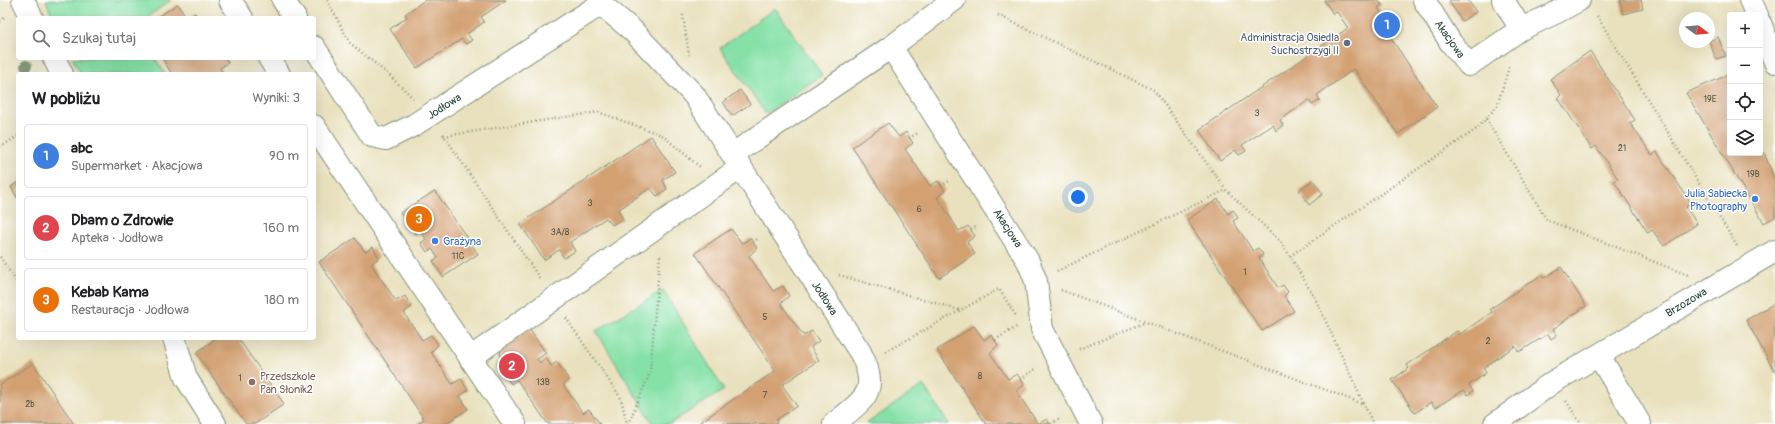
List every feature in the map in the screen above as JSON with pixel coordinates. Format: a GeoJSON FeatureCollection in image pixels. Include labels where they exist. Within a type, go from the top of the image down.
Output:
{"type":"FeatureCollection","features":[{"type":"Feature","properties":{"kind":"street"},"geometry":{"type":"LineString","coordinates":[[23,0],[31,16]]}},
{"type":"Feature","properties":{"kind":"street"},"geometry":{"type":"LineString","coordinates":[[230,0],[241,16]]}},
{"type":"Feature","properties":{"kind":"street"},"geometry":{"type":"LineString","coordinates":[[283,0],[294,16]]}},
{"type":"Feature","properties":{"kind":"street"},"geometry":{"type":"LineString","coordinates":[[470,358],[553,298],[662,224],[736,161],[954,0]]}},
{"type":"Feature","properties":{"kind":"street","name":"Akacjowa"},"geometry":{"type":"LineString","coordinates":[[1424,0],[1451,43],[1468,65],[1521,29],[1579,0]]}},
{"type":"Feature","properties":{"kind":"street"},"geometry":{"type":"LineString","coordinates":[[1503,0],[1521,29]]}},
{"type":"Feature","properties":{"kind":"street"},"geometry":{"type":"LineString","coordinates":[[1750,0],[1756,12]]}},
{"type":"Feature","properties":{"kind":"street","name":"Jodłowa"},"geometry":{"type":"LineString","coordinates":[[316,51],[372,136],[386,139],[430,115],[604,2],[694,95],[860,352],[867,365],[870,384],[866,394],[859,403],[834,424]]}},
{"type":"Feature","properties":{"kind":"street"},"geometry":{"type":"LineString","coordinates":[[1763,31],[1775,62]]}},
{"type":"Feature","properties":{"kind":"street","name":"Akacjowa"},"geometry":{"type":"LineString","coordinates":[[891,47],[1028,261],[1036,281],[1048,362],[1091,424]]}},
{"type":"Feature","properties":{"kind":"street"},"geometry":{"type":"LineString","coordinates":[[55,60],[61,72]]}},
{"type":"Feature","properties":{"kind":"street"},"geometry":{"type":"LineString","coordinates":[[270,60],[279,72]]}},
{"type":"Feature","properties":{"kind":"street"},"geometry":{"type":"LineString","coordinates":[[316,129],[515,424]]}},
{"type":"Feature","properties":{"kind":"street","name":"Brzozowa"},"geometry":{"type":"LineString","coordinates":[[1496,424],[1553,382],[1775,251]]}},
{"type":"Feature","properties":{"kind":"street"},"geometry":{"type":"LineString","coordinates":[[175,340],[186,378],[215,424]]}},
{"type":"Feature","properties":{"kind":"street"},"geometry":{"type":"LineString","coordinates":[[1599,356],[1640,424]]}},
{"type":"Feature","properties":{"kind":"path"},"geometry":{"type":"LineString","coordinates":[[327,0],[350,43],[389,75],[430,115],[621,398],[627,424]]}},
{"type":"Feature","properties":{"kind":"path"},"geometry":{"type":"LineString","coordinates":[[998,15],[1154,90],[1226,190],[1279,240],[1290,256],[1316,300],[1373,424]]}},
{"type":"Feature","properties":{"kind":"path"},"geometry":{"type":"LineString","coordinates":[[1598,16],[1749,265]]}},
{"type":"Feature","properties":{"kind":"path"},"geometry":{"type":"LineString","coordinates":[[1290,256],[1478,128],[1497,106],[1511,61]]}},
{"type":"Feature","properties":{"kind":"path"},"geometry":{"type":"LineString","coordinates":[[444,136],[598,112],[662,135],[706,172]]}},
{"type":"Feature","properties":{"kind":"path"},"geometry":{"type":"LineString","coordinates":[[1486,119],[1547,220],[1692,277]]}},
{"type":"Feature","properties":{"kind":"path"},"geometry":{"type":"LineString","coordinates":[[0,148],[16,137]]}},
{"type":"Feature","properties":{"kind":"path"},"geometry":{"type":"LineString","coordinates":[[1036,281],[1226,190]]}},
{"type":"Feature","properties":{"kind":"path"},"geometry":{"type":"LineString","coordinates":[[627,424],[650,373],[662,224]]}},
{"type":"Feature","properties":{"kind":"path"},"geometry":{"type":"LineString","coordinates":[[0,257],[16,281]]}},
{"type":"Feature","properties":{"kind":"path"},"geometry":{"type":"LineString","coordinates":[[803,264],[959,310]]}},
{"type":"Feature","properties":{"kind":"path"},"geometry":{"type":"LineString","coordinates":[[1036,281],[1364,404]]}},
{"type":"Feature","properties":{"kind":"path"},"geometry":{"type":"LineString","coordinates":[[867,365],[876,357],[999,289]]}},
{"type":"Feature","properties":{"kind":"path"},"geometry":{"type":"LineString","coordinates":[[1021,379],[1048,362],[1145,323]]}},
{"type":"Feature","properties":{"kind":"path"},"geometry":{"type":"LineString","coordinates":[[995,340],[1021,324]]}},
{"type":"Feature","properties":{"kind":"green space"},"geometry":{"type":"Polygon","coordinates":[[[46,0],[171,0],[149,16],[52,16],[46,0]]]}},
{"type":"Feature","properties":{"kind":"green space"},"geometry":{"type":"Polygon","coordinates":[[[775,8],[822,75],[766,114],[720,48],[775,8]]]}},
{"type":"Feature","properties":{"kind":"green space"},"geometry":{"type":"Polygon","coordinates":[[[73,60],[156,60],[164,72],[80,72],[73,60]]]}},
{"type":"Feature","properties":{"kind":"green space"},"geometry":{"type":"Polygon","coordinates":[[[663,290],[724,390],[669,424],[653,424],[596,331],[663,290]]]}},
{"type":"Feature","properties":{"kind":"green space"},"geometry":{"type":"Polygon","coordinates":[[[923,385],[949,424],[866,424],[923,385]]]}},
{"type":"Feature","properties":{"kind":"building"},"geometry":{"type":"Polygon","coordinates":[[[425,0],[506,0],[481,17],[484,22],[467,34],[472,40],[466,44],[462,39],[417,68],[390,29],[407,17],[405,14],[425,0]]]}},
{"type":"Feature","properties":{"kind":"building"},"geometry":{"type":"Polygon","coordinates":[[[1324,0],[1378,0],[1382,5],[1378,8],[1392,29],[1387,32],[1437,107],[1398,134],[1354,69],[1317,95],[1320,100],[1312,105],[1309,100],[1280,120],[1283,125],[1276,131],[1273,125],[1242,145],[1246,151],[1239,155],[1235,150],[1220,161],[1199,130],[1348,28],[1337,12],[1333,14],[1324,0]]]}},
{"type":"Feature","properties":{"kind":"building"},"geometry":{"type":"Polygon","coordinates":[[[1468,0],[1476,12],[1462,21],[1449,1],[1468,0]]]}},
{"type":"Feature","properties":{"kind":"building"},"geometry":{"type":"Polygon","coordinates":[[[1620,0],[1641,0],[1643,9],[1623,14],[1620,0]]]}},
{"type":"Feature","properties":{"kind":"building"},"geometry":{"type":"Polygon","coordinates":[[[178,4],[186,16],[159,16],[178,4]]]}},
{"type":"Feature","properties":{"kind":"building"},"geometry":{"type":"Polygon","coordinates":[[[1718,37],[1726,56],[1716,59],[1712,48],[1715,48],[1715,38],[1718,37]]]}},
{"type":"Feature","properties":{"kind":"building"},"geometry":{"type":"Polygon","coordinates":[[[1590,51],[1635,120],[1630,123],[1652,155],[1657,152],[1691,203],[1686,207],[1697,224],[1664,246],[1652,230],[1648,233],[1614,181],[1618,179],[1596,146],[1592,149],[1558,98],[1561,95],[1550,79],[1590,51]]]}},
{"type":"Feature","properties":{"kind":"building"},"geometry":{"type":"Polygon","coordinates":[[[163,60],[226,60],[228,63],[220,68],[223,72],[171,72],[163,60]]]}},
{"type":"Feature","properties":{"kind":"building"},"geometry":{"type":"Polygon","coordinates":[[[1727,75],[1727,156],[1763,156],[1764,152],[1775,181],[1775,217],[1764,223],[1686,93],[1727,75]]]}},
{"type":"Feature","properties":{"kind":"building"},"geometry":{"type":"Polygon","coordinates":[[[740,90],[750,104],[732,116],[723,102],[740,90]]]}},
{"type":"Feature","properties":{"kind":"building"},"geometry":{"type":"Polygon","coordinates":[[[888,123],[899,137],[906,132],[913,143],[905,149],[930,186],[938,181],[945,191],[937,197],[959,231],[968,226],[975,236],[967,242],[975,254],[939,278],[852,147],[888,123]]]}},
{"type":"Feature","properties":{"kind":"building"},"geometry":{"type":"Polygon","coordinates":[[[651,136],[675,172],[663,180],[667,189],[657,196],[650,188],[618,210],[623,219],[612,225],[606,218],[570,242],[575,251],[564,258],[559,250],[544,260],[520,224],[651,136]]]}},
{"type":"Feature","properties":{"kind":"building"},"geometry":{"type":"Polygon","coordinates":[[[1313,180],[1323,194],[1309,205],[1299,190],[1313,180]]]}},
{"type":"Feature","properties":{"kind":"building"},"geometry":{"type":"Polygon","coordinates":[[[16,183],[16,196],[11,187],[16,183]]]}},
{"type":"Feature","properties":{"kind":"building"},"geometry":{"type":"Polygon","coordinates":[[[435,191],[478,254],[443,277],[433,261],[438,258],[432,249],[427,252],[421,243],[426,239],[420,230],[415,234],[400,213],[435,191]]]}},
{"type":"Feature","properties":{"kind":"building"},"geometry":{"type":"Polygon","coordinates":[[[1218,199],[1228,214],[1233,210],[1236,214],[1238,218],[1233,221],[1253,251],[1258,248],[1261,251],[1263,255],[1259,258],[1278,288],[1283,285],[1288,292],[1284,296],[1294,311],[1262,331],[1187,220],[1218,199]]]}},
{"type":"Feature","properties":{"kind":"building"},"geometry":{"type":"Polygon","coordinates":[[[731,229],[743,243],[750,238],[757,248],[749,256],[773,291],[783,286],[789,296],[781,304],[803,335],[812,331],[819,341],[811,348],[819,360],[782,385],[797,406],[776,420],[777,424],[699,423],[775,371],[695,253],[731,229]]]}},
{"type":"Feature","properties":{"kind":"building"},"geometry":{"type":"Polygon","coordinates":[[[355,238],[365,252],[373,247],[379,258],[371,264],[396,301],[405,296],[412,306],[404,313],[422,340],[431,335],[435,340],[438,345],[431,352],[452,384],[461,379],[468,390],[460,396],[468,409],[445,424],[417,424],[424,419],[319,262],[355,238]]]}},
{"type":"Feature","properties":{"kind":"building"},"geometry":{"type":"Polygon","coordinates":[[[1561,267],[1586,306],[1553,329],[1557,335],[1551,339],[1548,334],[1519,352],[1515,346],[1483,368],[1486,373],[1469,385],[1473,391],[1468,395],[1464,390],[1435,408],[1431,402],[1415,413],[1392,380],[1409,368],[1407,365],[1457,331],[1460,334],[1492,312],[1490,309],[1541,275],[1544,278],[1561,267]]]}},
{"type":"Feature","properties":{"kind":"building"},"geometry":{"type":"Polygon","coordinates":[[[1775,303],[1775,372],[1746,320],[1775,303]]]}},
{"type":"Feature","properties":{"kind":"building"},"geometry":{"type":"Polygon","coordinates":[[[974,326],[984,340],[991,335],[998,345],[990,353],[1008,379],[1017,374],[1021,379],[1024,385],[1017,390],[1017,392],[1038,424],[986,424],[937,350],[974,326]]]}},
{"type":"Feature","properties":{"kind":"building"},"geometry":{"type":"Polygon","coordinates":[[[529,329],[546,353],[537,359],[540,363],[546,358],[551,366],[557,362],[569,380],[563,385],[583,413],[589,409],[600,424],[548,424],[517,380],[511,384],[497,364],[502,361],[500,356],[501,349],[529,329]]]}},
{"type":"Feature","properties":{"kind":"building"},"geometry":{"type":"Polygon","coordinates":[[[213,340],[239,340],[284,404],[255,424],[246,424],[196,353],[213,340]]]}},
{"type":"Feature","properties":{"kind":"building"},"geometry":{"type":"Polygon","coordinates":[[[33,363],[74,424],[0,424],[0,385],[33,363]]]}},
{"type":"Feature","properties":{"kind":"building"},"geometry":{"type":"Polygon","coordinates":[[[1047,419],[1050,424],[1038,424],[1047,419]]]}},
{"type":"Feature","properties":{"kind":"place","name":"abc"},"geometry":{"type":"Point","coordinates":[1387,25]}},
{"type":"Feature","properties":{"kind":"place","name":"Administracja Osiedla Suchostrzygi II"},"geometry":{"type":"Point","coordinates":[1347,43]}},
{"type":"Feature","properties":{"kind":"place","name":"Julia Sabiecka Photography"},"geometry":{"type":"Point","coordinates":[1755,199]}},
{"type":"Feature","properties":{"kind":"place","name":"Kebab Kama"},"geometry":{"type":"Point","coordinates":[419,219]}},
{"type":"Feature","properties":{"kind":"place","name":"Grażyna"},"geometry":{"type":"Point","coordinates":[435,241]}},
{"type":"Feature","properties":{"kind":"place","name":"Dbam o Zdrowie"},"geometry":{"type":"Point","coordinates":[512,366]}},
{"type":"Feature","properties":{"kind":"place","name":"Przedszkole Pan Słonik2"},"geometry":{"type":"Point","coordinates":[252,382]}}]}
